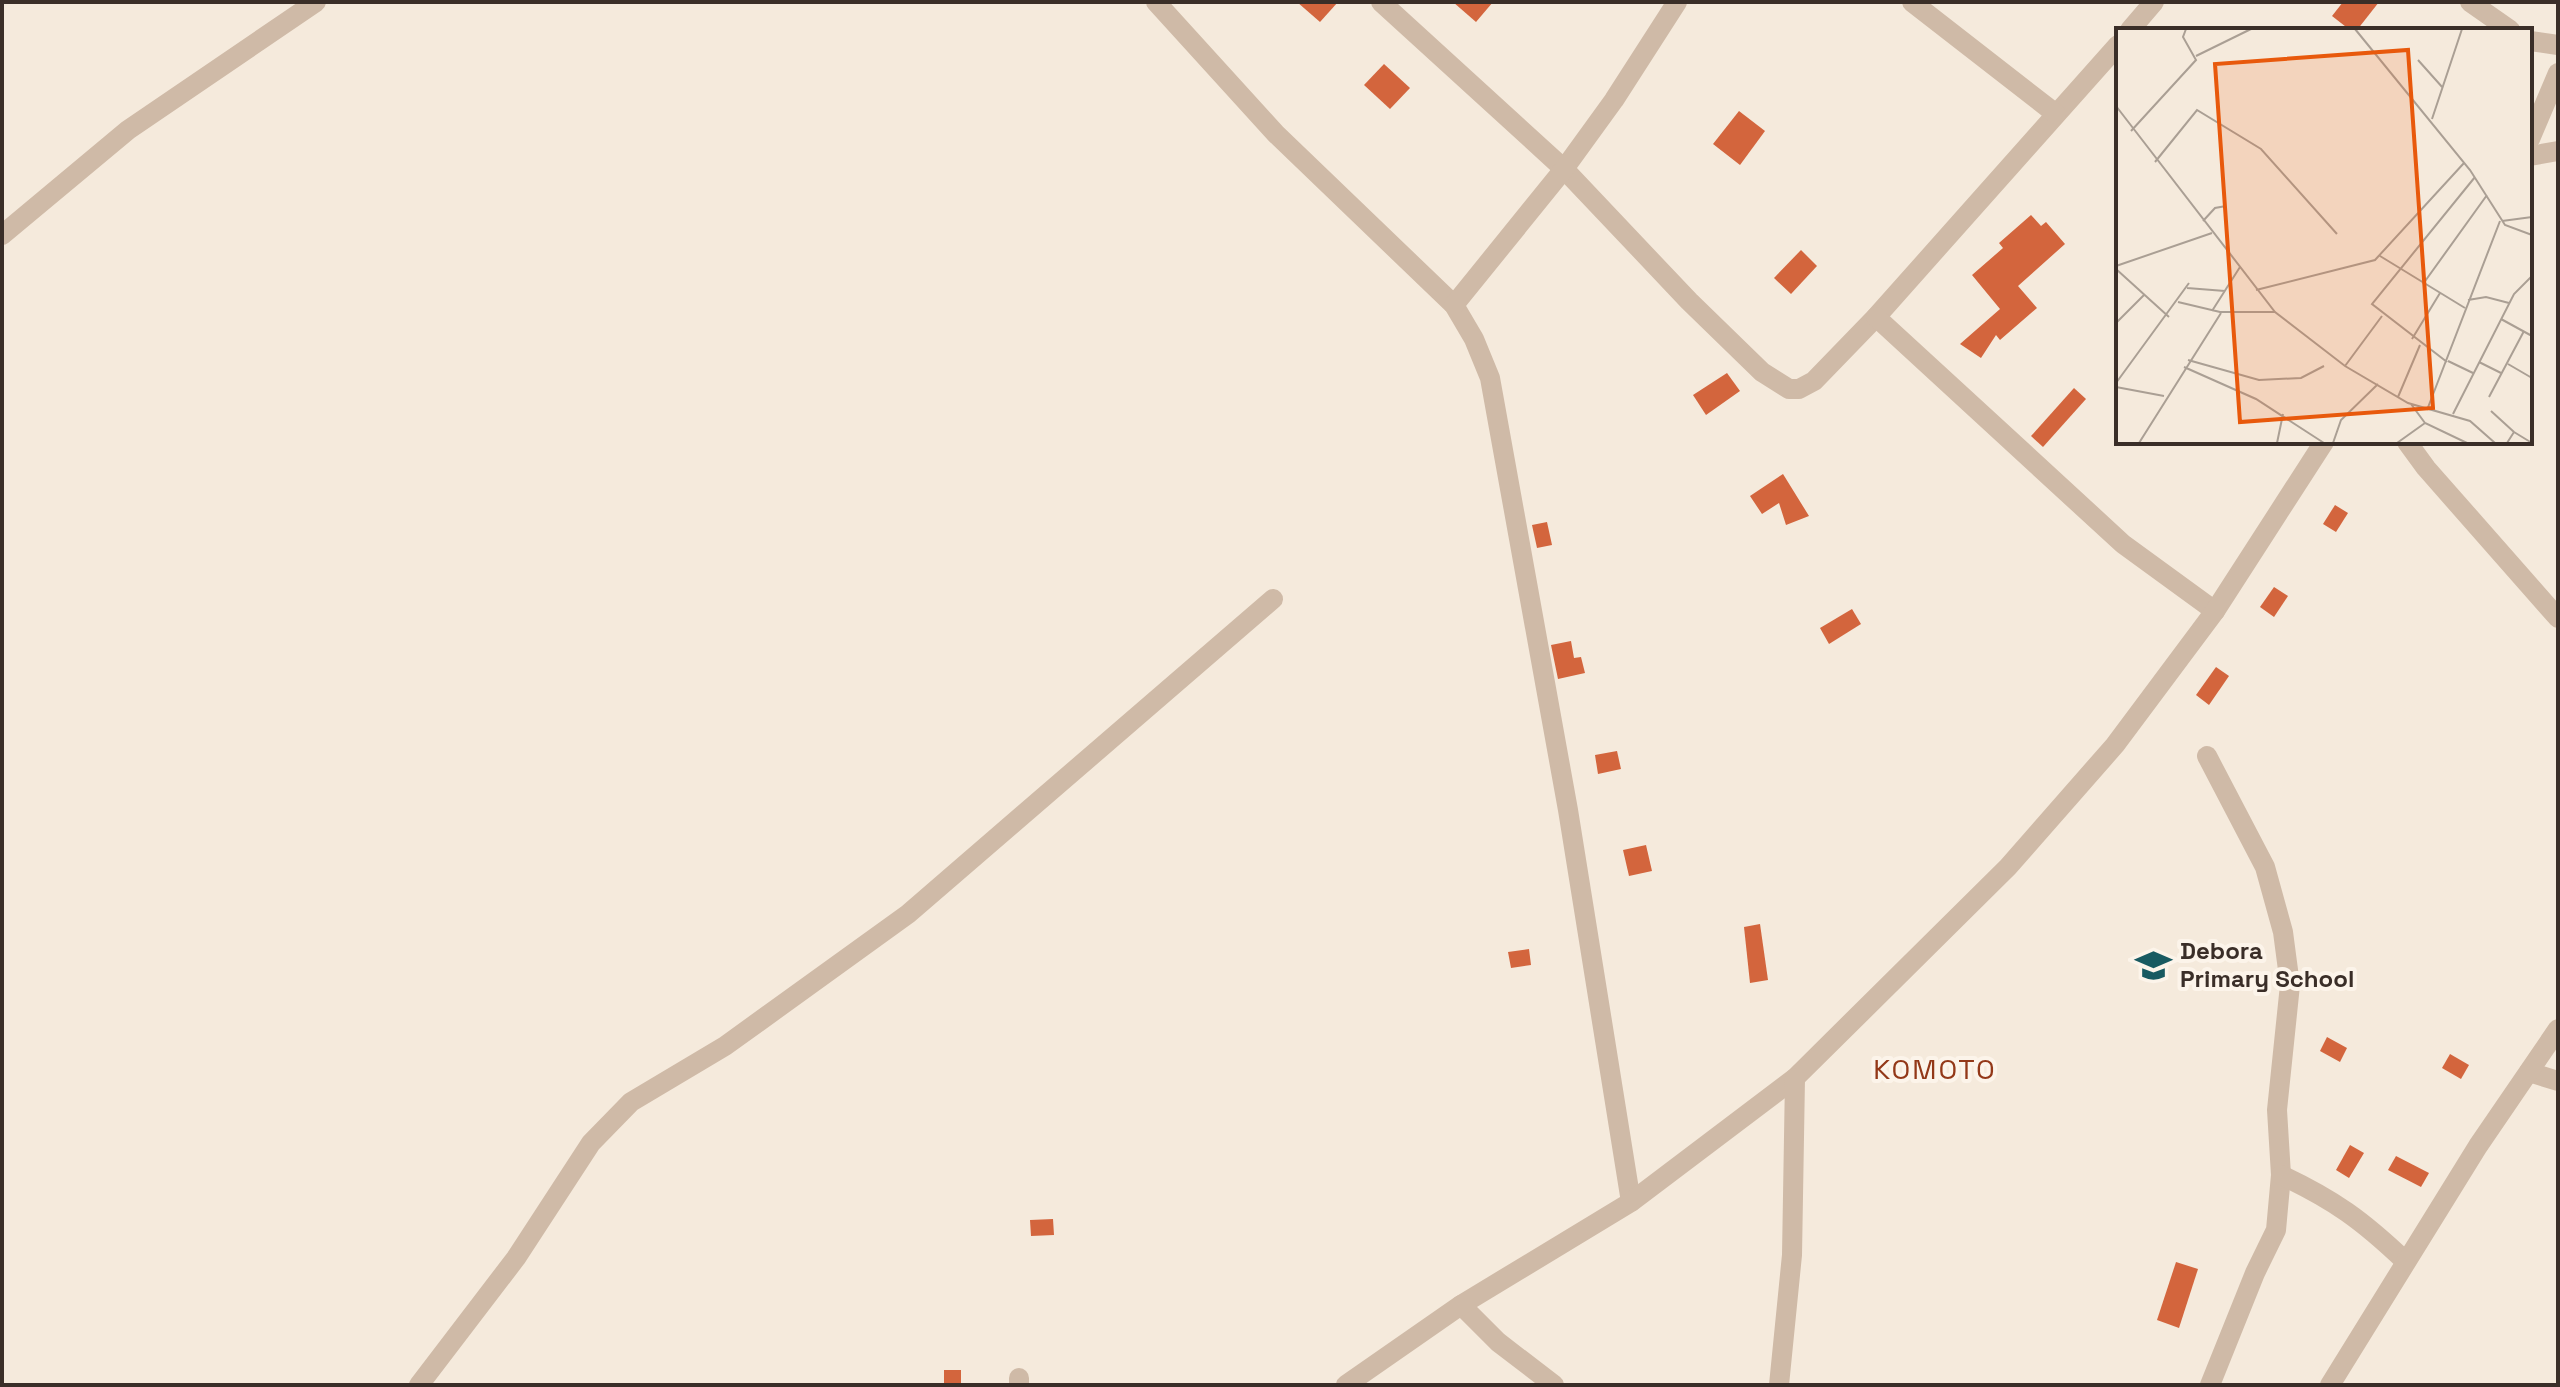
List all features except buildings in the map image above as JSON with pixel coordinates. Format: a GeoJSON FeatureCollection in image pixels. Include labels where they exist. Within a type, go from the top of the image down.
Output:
{"type":"FeatureCollection","features":[{"type":"Feature","properties":{"kind":"street"},"geometry":{"type":"LineString","coordinates":[[2,235],[128,130],[316,2]]}},
{"type":"Feature","properties":{"kind":"street"},"geometry":{"type":"LineString","coordinates":[[1156,2],[1276,134],[1454,305],[1474,339],[1490,378],[1568,810],[1631,1202]]}},
{"type":"Feature","properties":{"kind":"street"},"geometry":{"type":"LineString","coordinates":[[1381,2],[1564,169],[1689,301],[1762,372],[1789,389],[1799,389],[1814,381],[1876,317],[2056,114],[2111,65]]}},
{"type":"Feature","properties":{"kind":"street"},"geometry":{"type":"LineString","coordinates":[[1912,2],[2056,114]]}},
{"type":"Feature","properties":{"kind":"street"},"geometry":{"type":"LineString","coordinates":[[2132,28],[2154,2]]}},
{"type":"Feature","properties":{"kind":"street"},"geometry":{"type":"LineString","coordinates":[[2470,2],[2507,28]]}},
{"type":"Feature","properties":{"kind":"street"},"geometry":{"type":"LineString","coordinates":[[1454,305],[1564,169],[1614,100],[1667,6]]}},
{"type":"Feature","properties":{"kind":"street"},"geometry":{"type":"LineString","coordinates":[[2532,41],[2558,45]]}},
{"type":"Feature","properties":{"kind":"street"},"geometry":{"type":"LineString","coordinates":[[2532,134],[2558,73]]}},
{"type":"Feature","properties":{"kind":"street"},"geometry":{"type":"LineString","coordinates":[[2532,156],[2558,151]]}},
{"type":"Feature","properties":{"kind":"street"},"geometry":{"type":"LineString","coordinates":[[1876,317],[2123,544],[2215,611]]}},
{"type":"Feature","properties":{"kind":"street"},"geometry":{"type":"LineString","coordinates":[[1346,1385],[1461,1305],[1631,1202],[1795,1078],[2008,867],[2115,745],[2215,611],[2323,444]]}},
{"type":"Feature","properties":{"kind":"street"},"geometry":{"type":"LineString","coordinates":[[2408,444],[2558,618]]}},
{"type":"Feature","properties":{"kind":"street"},"geometry":{"type":"LineString","coordinates":[[419,1385],[516,1258],[591,1143],[631,1102],[725,1046],[908,914],[1273,599]]}},
{"type":"Feature","properties":{"kind":"street"},"geometry":{"type":"LineString","coordinates":[[2207,756],[2265,867],[2283,932],[2290,985],[2277,1110],[2281,1175],[2276,1230],[2255,1273],[2210,1385]]}},
{"type":"Feature","properties":{"kind":"street"},"geometry":{"type":"LineString","coordinates":[[2330,1385],[2478,1146],[2558,1029]]}},
{"type":"Feature","properties":{"kind":"street"},"geometry":{"type":"LineString","coordinates":[[2529,1072],[2558,1081]]}},
{"type":"Feature","properties":{"kind":"street"},"geometry":{"type":"LineString","coordinates":[[1779,1385],[1792,1255],[1795,1078]]}},
{"type":"Feature","properties":{"kind":"street"},"geometry":{"type":"LineString","coordinates":[[2281,1175],[2321,1194],[2366,1224],[2405,1261]]}},
{"type":"Feature","properties":{"kind":"street"},"geometry":{"type":"LineString","coordinates":[[1461,1305],[1498,1342],[1554,1385]]}},
{"type":"Feature","properties":{"kind":"place","name":"Debora Primary School"},"geometry":{"type":"Point","coordinates":[2154,965]}},
{"type":"Feature","properties":{"kind":"district","name":"KOMOTO"},"geometry":{"type":"Point","coordinates":[1935,1069]}}]}
